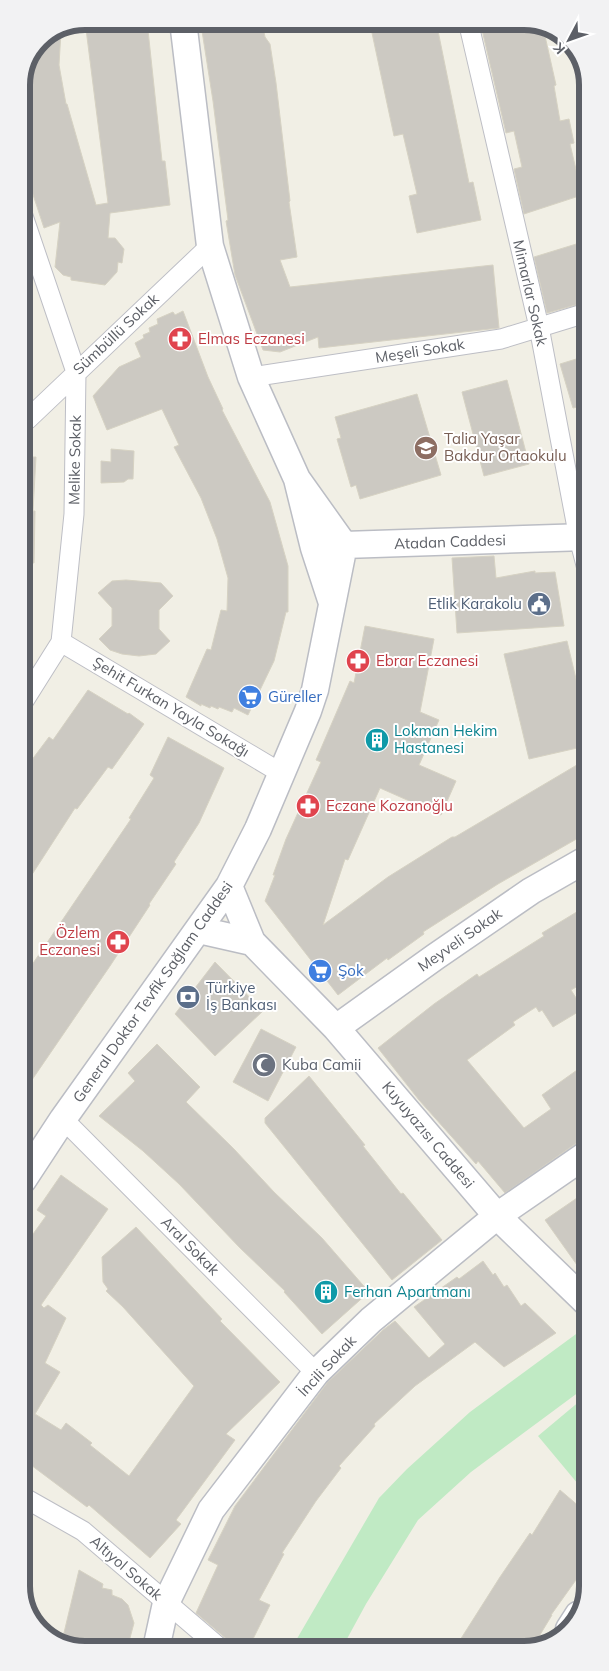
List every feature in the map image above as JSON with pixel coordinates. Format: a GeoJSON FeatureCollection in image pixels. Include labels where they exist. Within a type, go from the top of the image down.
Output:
{"type":"FeatureCollection","features":[{"type":"Feature","properties":{"kind":"street","name":"General Doktor Tevfik Sağlam Caddesi"},"geometry":{"type":"LineString","coordinates":[[30,1170],[229,886],[258,829],[308,711],[315,690],[332,604],[314,548],[297,479],[251,378],[210,246],[184,30]]}},
{"type":"Feature","properties":{"kind":"street","name":"Mimarlar Sokak"},"geometry":{"type":"LineString","coordinates":[[470,30],[539,327],[579,522]]}},
{"type":"Feature","properties":{"kind":"street","name":"Melike Sokak"},"geometry":{"type":"LineString","coordinates":[[30,237],[76,372],[74,514],[61,642],[30,691]]}},
{"type":"Feature","properties":{"kind":"street","name":"Sümbüllü Sokak"},"geometry":{"type":"LineString","coordinates":[[30,417],[210,246]]}},
{"type":"Feature","properties":{"kind":"street","name":"Meşeli Sokak"},"geometry":{"type":"LineString","coordinates":[[251,378],[501,339],[579,315]]}},
{"type":"Feature","properties":{"kind":"street"},"geometry":{"type":"LineString","coordinates":[[297,479],[344,545],[332,604]]}},
{"type":"Feature","properties":{"kind":"street","name":"Atadan Caddesi"},"geometry":{"type":"LineString","coordinates":[[314,548],[344,545],[579,537]]}},
{"type":"Feature","properties":{"kind":"street","name":"Şehit Furkan Yayla Sokağı"},"geometry":{"type":"LineString","coordinates":[[61,642],[281,773]]}},
{"type":"Feature","properties":{"kind":"street","name":"Meyveli Sokak"},"geometry":{"type":"LineString","coordinates":[[336,1028],[435,957],[531,892],[579,864]]}},
{"type":"Feature","properties":{"kind":"street"},"geometry":{"type":"LineString","coordinates":[[229,886],[252,942]]}},
{"type":"Feature","properties":{"kind":"street"},"geometry":{"type":"LineString","coordinates":[[199,930],[252,942]]}},
{"type":"Feature","properties":{"kind":"street","name":"Kuyuyazısı Caddesi"},"geometry":{"type":"LineString","coordinates":[[252,942],[336,1028],[497,1216],[579,1295]]}},
{"type":"Feature","properties":{"kind":"street","name":"Aral Sokak"},"geometry":{"type":"LineString","coordinates":[[64,1119],[316,1373]]}},
{"type":"Feature","properties":{"kind":"street","name":"İncili Sokak"},"geometry":{"type":"LineString","coordinates":[[158,1641],[166,1603],[211,1510],[316,1373],[372,1320],[497,1216],[579,1160]]}},
{"type":"Feature","properties":{"kind":"street","name":"Altıyol Sokak"},"geometry":{"type":"LineString","coordinates":[[30,1501],[83,1532],[211,1641]]}},
{"type":"Feature","properties":{"kind":"green space"},"geometry":{"type":"Polygon","coordinates":[[[579,1332],[579,1392],[471,1472],[418,1520],[366,1604],[346,1641],[296,1641],[379,1498],[407,1469],[470,1412],[579,1332]]]}},
{"type":"Feature","properties":{"kind":"green space"},"geometry":{"type":"Polygon","coordinates":[[[579,1402],[579,1485],[538,1436],[579,1402]]]}},
{"type":"Feature","properties":{"kind":"building"},"geometry":{"type":"Polygon","coordinates":[[[86,30],[148,30],[162,161],[165,161],[170,205],[110,213],[108,238],[115,238],[124,249],[122,263],[118,262],[117,272],[105,285],[71,280],[71,277],[63,275],[55,267],[60,222],[44,228],[30,185],[30,81],[32,71],[41,51],[61,36],[59,65],[66,104],[96,205],[108,203],[86,30]]]}},
{"type":"Feature","properties":{"kind":"building"},"geometry":{"type":"Polygon","coordinates":[[[264,30],[265,37],[270,44],[297,257],[280,260],[290,287],[493,265],[499,328],[319,348],[318,337],[280,352],[263,350],[235,275],[226,221],[228,220],[213,101],[202,31],[264,30]]]}},
{"type":"Feature","properties":{"kind":"building"},"geometry":{"type":"Polygon","coordinates":[[[372,30],[438,30],[469,183],[473,182],[481,220],[417,233],[409,196],[417,194],[403,134],[394,136],[372,30]]]}},
{"type":"Feature","properties":{"kind":"building"},"geometry":{"type":"Polygon","coordinates":[[[482,30],[528,30],[544,34],[544,65],[552,65],[560,121],[569,119],[574,143],[570,144],[579,182],[579,196],[524,214],[514,169],[522,167],[514,131],[506,133],[482,30]]]}},
{"type":"Feature","properties":{"kind":"building"},"geometry":{"type":"Polygon","coordinates":[[[579,243],[579,304],[547,313],[534,257],[579,243]]]}},
{"type":"Feature","properties":{"kind":"building"},"geometry":{"type":"Polygon","coordinates":[[[183,311],[222,410],[270,502],[288,566],[288,612],[286,612],[274,661],[248,715],[234,708],[232,712],[219,707],[218,709],[201,704],[201,706],[186,697],[207,649],[211,650],[221,610],[227,611],[228,578],[217,539],[201,498],[174,447],[179,445],[162,409],[107,430],[93,396],[119,367],[141,357],[135,343],[144,338],[143,335],[150,332],[149,328],[158,324],[157,319],[173,312],[175,315],[183,311]]]}},
{"type":"Feature","properties":{"kind":"building"},"geometry":{"type":"Polygon","coordinates":[[[579,358],[579,407],[573,408],[560,364],[579,358]]]}},
{"type":"Feature","properties":{"kind":"building"},"geometry":{"type":"Polygon","coordinates":[[[507,380],[529,464],[484,476],[462,392],[507,380]]]}},
{"type":"Feature","properties":{"kind":"building"},"geometry":{"type":"Polygon","coordinates":[[[417,394],[441,475],[360,499],[356,485],[351,487],[337,439],[341,438],[335,417],[417,394]]]}},
{"type":"Feature","properties":{"kind":"building"},"geometry":{"type":"Polygon","coordinates":[[[111,449],[134,451],[133,479],[128,479],[124,482],[101,483],[101,461],[111,462],[111,449]]]}},
{"type":"Feature","properties":{"kind":"building"},"geometry":{"type":"Polygon","coordinates":[[[30,457],[36,457],[33,511],[35,511],[34,563],[30,563],[30,457]]]}},
{"type":"Feature","properties":{"kind":"building"},"geometry":{"type":"Polygon","coordinates":[[[494,556],[496,578],[535,571],[535,573],[555,572],[564,626],[457,633],[452,558],[494,556]]]}},
{"type":"Feature","properties":{"kind":"building"},"geometry":{"type":"Polygon","coordinates":[[[126,580],[161,583],[173,596],[159,610],[159,629],[170,641],[156,654],[139,656],[122,654],[110,650],[99,639],[112,626],[112,608],[98,593],[112,581],[126,580]]]}},
{"type":"Feature","properties":{"kind":"building"},"geometry":{"type":"Polygon","coordinates":[[[365,626],[434,639],[420,712],[439,720],[419,765],[456,781],[441,815],[380,788],[348,860],[345,859],[323,925],[388,877],[452,837],[579,764],[579,838],[498,884],[423,932],[424,934],[388,960],[387,958],[338,995],[265,901],[286,839],[321,762],[316,760],[350,681],[354,683],[365,626]]]}},
{"type":"Feature","properties":{"kind":"building"},"geometry":{"type":"Polygon","coordinates":[[[567,641],[579,692],[579,748],[529,759],[504,654],[567,641]]]}},
{"type":"Feature","properties":{"kind":"building"},"geometry":{"type":"Polygon","coordinates":[[[88,690],[129,713],[144,724],[112,769],[108,767],[77,809],[75,808],[30,878],[30,762],[49,737],[53,740],[88,690]]]}},
{"type":"Feature","properties":{"kind":"building"},"geometry":{"type":"Polygon","coordinates":[[[168,737],[224,768],[199,823],[174,862],[176,864],[110,966],[30,1083],[30,968],[131,819],[129,818],[154,778],[150,775],[168,737]]]}},
{"type":"Feature","properties":{"kind":"building"},"geometry":{"type":"Polygon","coordinates":[[[579,911],[579,986],[571,990],[579,1003],[579,1011],[553,1027],[542,1010],[539,1012],[536,1007],[513,1022],[515,1025],[467,1060],[524,1128],[551,1109],[542,1095],[579,1069],[579,1142],[505,1193],[478,1161],[476,1164],[419,1100],[378,1048],[434,1004],[477,974],[479,977],[544,936],[542,933],[579,911]]]}},
{"type":"Feature","properties":{"kind":"building"},"geometry":{"type":"Polygon","coordinates":[[[215,962],[263,1011],[215,1056],[175,1014],[215,962]]]}},
{"type":"Feature","properties":{"kind":"building","name":"Kuba Camii"},"geometry":{"type":"Polygon","coordinates":[[[261,1029],[296,1047],[268,1101],[233,1082],[261,1029]]]}},
{"type":"Feature","properties":{"kind":"building"},"geometry":{"type":"Polygon","coordinates":[[[157,1044],[200,1087],[186,1102],[322,1238],[369,1292],[322,1334],[285,1291],[240,1248],[179,1184],[143,1151],[99,1116],[135,1081],[128,1073],[157,1044]]]}},
{"type":"Feature","properties":{"kind":"building"},"geometry":{"type":"Polygon","coordinates":[[[309,1076],[365,1145],[363,1146],[401,1194],[403,1193],[442,1240],[392,1280],[265,1123],[265,1118],[309,1076]]]}},
{"type":"Feature","properties":{"kind":"building"},"geometry":{"type":"Polygon","coordinates":[[[61,1175],[108,1209],[41,1305],[44,1308],[48,1305],[66,1318],[45,1363],[60,1372],[35,1414],[61,1430],[66,1423],[129,1476],[194,1386],[123,1307],[106,1291],[108,1289],[103,1282],[102,1257],[136,1227],[222,1319],[220,1321],[280,1382],[226,1434],[235,1440],[176,1520],[181,1524],[150,1558],[89,1505],[87,1507],[30,1464],[30,1238],[46,1216],[37,1210],[61,1175]]]}},
{"type":"Feature","properties":{"kind":"building"},"geometry":{"type":"Polygon","coordinates":[[[577,1198],[579,1201],[579,1268],[545,1220],[577,1198]]]}},
{"type":"Feature","properties":{"kind":"building"},"geometry":{"type":"Polygon","coordinates":[[[483,1261],[493,1275],[495,1273],[504,1287],[507,1285],[521,1306],[525,1303],[556,1333],[504,1367],[475,1342],[415,1386],[374,1424],[375,1426],[339,1466],[341,1468],[316,1501],[282,1553],[284,1554],[259,1600],[270,1605],[252,1641],[229,1641],[196,1613],[218,1565],[208,1560],[235,1506],[327,1383],[383,1330],[395,1321],[429,1358],[445,1344],[414,1307],[457,1277],[459,1279],[483,1261]]]}},
{"type":"Feature","properties":{"kind":"building"},"geometry":{"type":"Polygon","coordinates":[[[560,1490],[579,1506],[579,1576],[551,1615],[537,1639],[531,1641],[459,1641],[530,1533],[532,1535],[560,1490]]]}},
{"type":"Feature","properties":{"kind":"building"},"geometry":{"type":"Polygon","coordinates":[[[79,1570],[103,1584],[102,1588],[112,1590],[112,1595],[122,1599],[128,1605],[134,1623],[129,1641],[81,1641],[63,1637],[79,1570]]]}},
{"type":"Feature","properties":{"kind":"place","name":"Elmas Eczanesi"},"geometry":{"type":"Point","coordinates":[180,339]}},
{"type":"Feature","properties":{"kind":"place","name":"Talia Yaşar Bakdur Ortaokulu"},"geometry":{"type":"Point","coordinates":[426,448]}},
{"type":"Feature","properties":{"kind":"place","name":"Etlik Karakolu"},"geometry":{"type":"Point","coordinates":[539,604]}},
{"type":"Feature","properties":{"kind":"place","name":"Ebrar Eczanesi"},"geometry":{"type":"Point","coordinates":[358,661]}},
{"type":"Feature","properties":{"kind":"place","name":"Güreller"},"geometry":{"type":"Point","coordinates":[250,697]}},
{"type":"Feature","properties":{"kind":"place","name":"Lokman Hekim Hastanesi"},"geometry":{"type":"Point","coordinates":[377,740]}},
{"type":"Feature","properties":{"kind":"place","name":"Eczane Kozanoğlu"},"geometry":{"type":"Point","coordinates":[308,806]}},
{"type":"Feature","properties":{"kind":"place","name":"Özlem Eczanesi"},"geometry":{"type":"Point","coordinates":[118,942]}},
{"type":"Feature","properties":{"kind":"place","name":"Şok"},"geometry":{"type":"Point","coordinates":[320,971]}},
{"type":"Feature","properties":{"kind":"place","name":"Türkiye İş Bankası"},"geometry":{"type":"Point","coordinates":[188,997]}},
{"type":"Feature","properties":{"kind":"place","name":"Kuba Camii"},"geometry":{"type":"Point","coordinates":[264,1065]}},
{"type":"Feature","properties":{"kind":"place","name":"Ferhan Apartmanı"},"geometry":{"type":"Point","coordinates":[326,1292]}}]}
